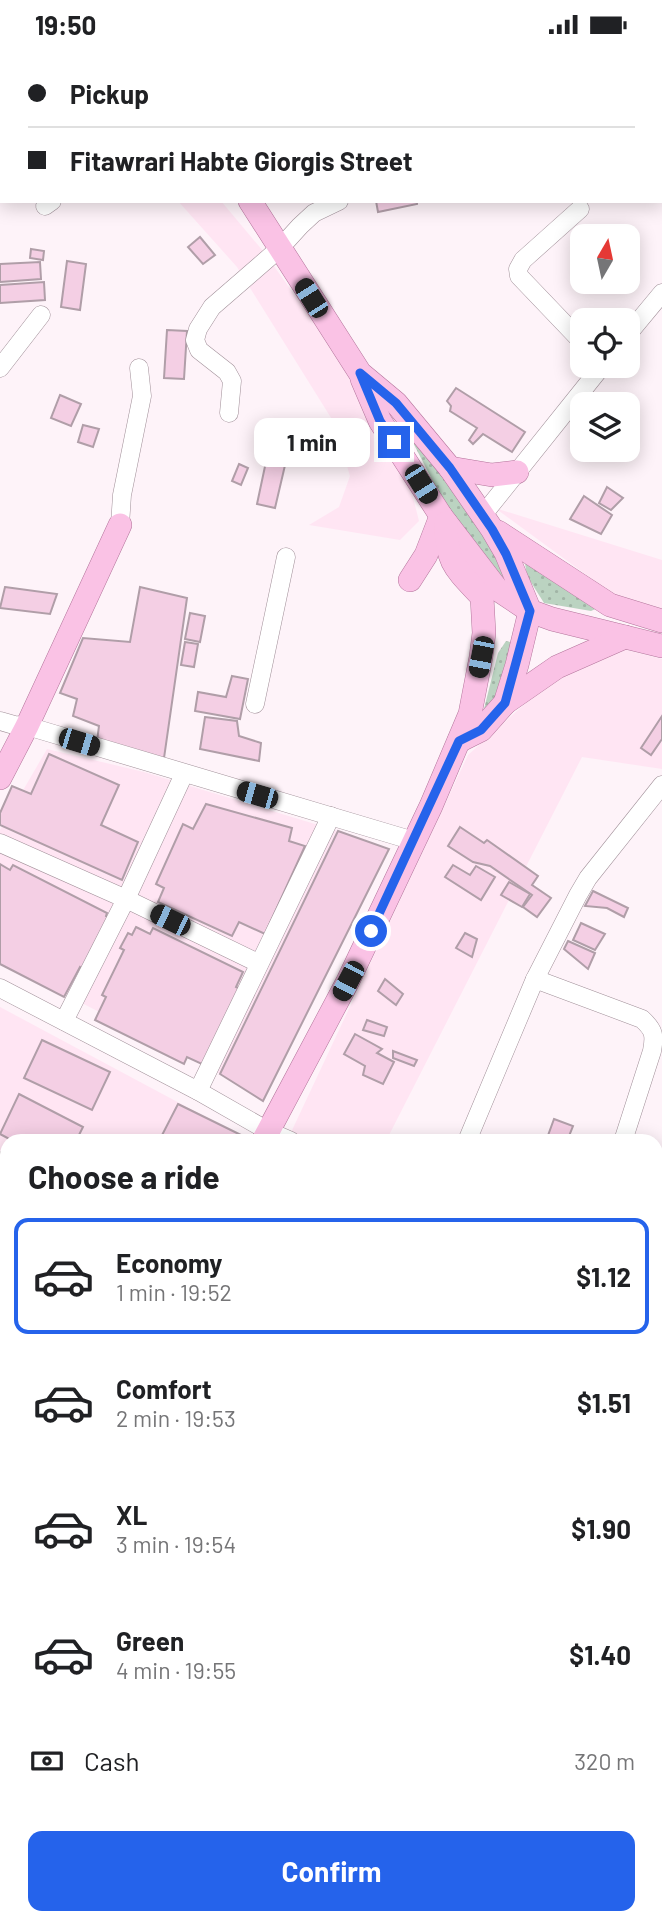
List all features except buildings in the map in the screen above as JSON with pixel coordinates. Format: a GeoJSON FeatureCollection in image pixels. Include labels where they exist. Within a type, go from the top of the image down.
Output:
{"type":"FeatureCollection","features":[{"type":"Feature","properties":{"kind":"main road"},"geometry":{"type":"LineString","coordinates":[[251,203],[360,373],[380,421],[443,520],[497,589],[530,611],[552,619],[662,646]]}},
{"type":"Feature","properties":{"kind":"main road"},"geometry":{"type":"LineString","coordinates":[[360,373],[396,403],[450,468],[510,561],[530,611],[505,703]]}},
{"type":"Feature","properties":{"kind":"main road"},"geometry":{"type":"LineString","coordinates":[[450,468],[492,475],[517,472]]}},
{"type":"Feature","properties":{"kind":"main road"},"geometry":{"type":"LineString","coordinates":[[410,580],[443,520]]}},
{"type":"Feature","properties":{"kind":"main road"},"geometry":{"type":"LineString","coordinates":[[266,1134],[348,981],[471,714],[481,657],[484,624],[482,597],[454,568],[443,520]]}},
{"type":"Feature","properties":{"kind":"main road"},"geometry":{"type":"LineString","coordinates":[[487,522],[610,605],[655,618]]}},
{"type":"Feature","properties":{"kind":"main road"},"geometry":{"type":"LineString","coordinates":[[0,753],[115,524]]}},
{"type":"Feature","properties":{"kind":"main road"},"geometry":{"type":"LineString","coordinates":[[530,611],[655,618]]}},
{"type":"Feature","properties":{"kind":"main road"},"geometry":{"type":"LineString","coordinates":[[459,741],[481,730],[505,703],[557,667],[625,637]]}},
{"type":"Feature","properties":{"kind":"main road"},"geometry":{"type":"LineString","coordinates":[[0,778],[14,724]]}},
{"type":"Feature","properties":{"kind":"street"},"geometry":{"type":"LineString","coordinates":[[229,413],[232,381],[227,372],[199,350],[195,340],[198,329],[212,307],[280,248],[314,213],[335,203]]}},
{"type":"Feature","properties":{"kind":"street"},"geometry":{"type":"LineString","coordinates":[[570,329],[519,276],[518,269],[523,260],[580,209]]}},
{"type":"Feature","properties":{"kind":"street"},"geometry":{"type":"LineString","coordinates":[[640,320],[662,293]]}},
{"type":"Feature","properties":{"kind":"street"},"geometry":{"type":"LineString","coordinates":[[0,368],[41,315]]}},
{"type":"Feature","properties":{"kind":"street"},"geometry":{"type":"LineString","coordinates":[[115,524],[142,395],[139,368]]}},
{"type":"Feature","properties":{"kind":"street"},"geometry":{"type":"LineString","coordinates":[[487,522],[517,472],[592,378]]}},
{"type":"Feature","properties":{"kind":"street"},"geometry":{"type":"LineString","coordinates":[[254,703],[286,557]]}},
{"type":"Feature","properties":{"kind":"street"},"geometry":{"type":"LineString","coordinates":[[14,724],[414,841]]}},
{"type":"Feature","properties":{"kind":"street"},"geometry":{"type":"LineString","coordinates":[[64,1021],[126,899],[184,774]]}},
{"type":"Feature","properties":{"kind":"street"},"geometry":{"type":"LineString","coordinates":[[470,1134],[535,979],[588,878],[662,785]]}},
{"type":"Feature","properties":{"kind":"street"},"geometry":{"type":"LineString","coordinates":[[198,1091],[331,816]]}},
{"type":"Feature","properties":{"kind":"street"},"geometry":{"type":"LineString","coordinates":[[0,843],[126,899],[258,963]]}},
{"type":"Feature","properties":{"kind":"street"},"geometry":{"type":"LineString","coordinates":[[535,979],[642,1019],[651,1028],[655,1036],[652,1051],[625,1134]]}},
{"type":"Feature","properties":{"kind":"street"},"geometry":{"type":"LineString","coordinates":[[0,988],[198,1091],[262,1134]]}},
{"type":"Feature","properties":{"kind":"shaded area"},"geometry":{"type":"Polygon","coordinates":[[[180,203],[223,203],[263,251],[398,438],[419,521],[400,540],[309,525],[339,507],[350,476],[333,421],[237,267],[180,203]]]}},
{"type":"Feature","properties":{"kind":"shaded area"},"geometry":{"type":"Polygon","coordinates":[[[495,508],[662,560],[662,613],[626,604],[495,508]]]}},
{"type":"Feature","properties":{"kind":"shaded area"},"geometry":{"type":"Polygon","coordinates":[[[615,647],[662,659],[662,769],[582,757],[390,1134],[290,1134],[468,755],[548,683],[615,647]]]}},
{"type":"Feature","properties":{"kind":"shaded area"},"geometry":{"type":"Polygon","coordinates":[[[47,749],[144,772],[338,831],[220,1074],[0,961],[0,830],[47,749]]]}},
{"type":"Feature","properties":{"kind":"shaded area"},"geometry":{"type":"Polygon","coordinates":[[[0,1007],[237,1134],[0,1134],[0,1007]]]}},
{"type":"Feature","properties":{"kind":"green space"},"geometry":{"type":"Polygon","coordinates":[[[405,427],[458,494],[503,567],[503,577],[495,582],[445,505],[405,427]]]}},
{"type":"Feature","properties":{"kind":"green space"},"geometry":{"type":"Polygon","coordinates":[[[524,557],[600,607],[591,611],[544,603],[527,576],[524,557]]]}},
{"type":"Feature","properties":{"kind":"green space"},"geometry":{"type":"Polygon","coordinates":[[[506,641],[514,643],[513,666],[481,721],[498,653],[506,641]]]}},
{"type":"Feature","properties":{"kind":"route"},"geometry":{"type":"LineString","coordinates":[[371,931],[459,741],[481,730],[505,703],[530,611],[506,554],[450,468],[396,403],[360,373],[380,421],[394,442]]}}]}
